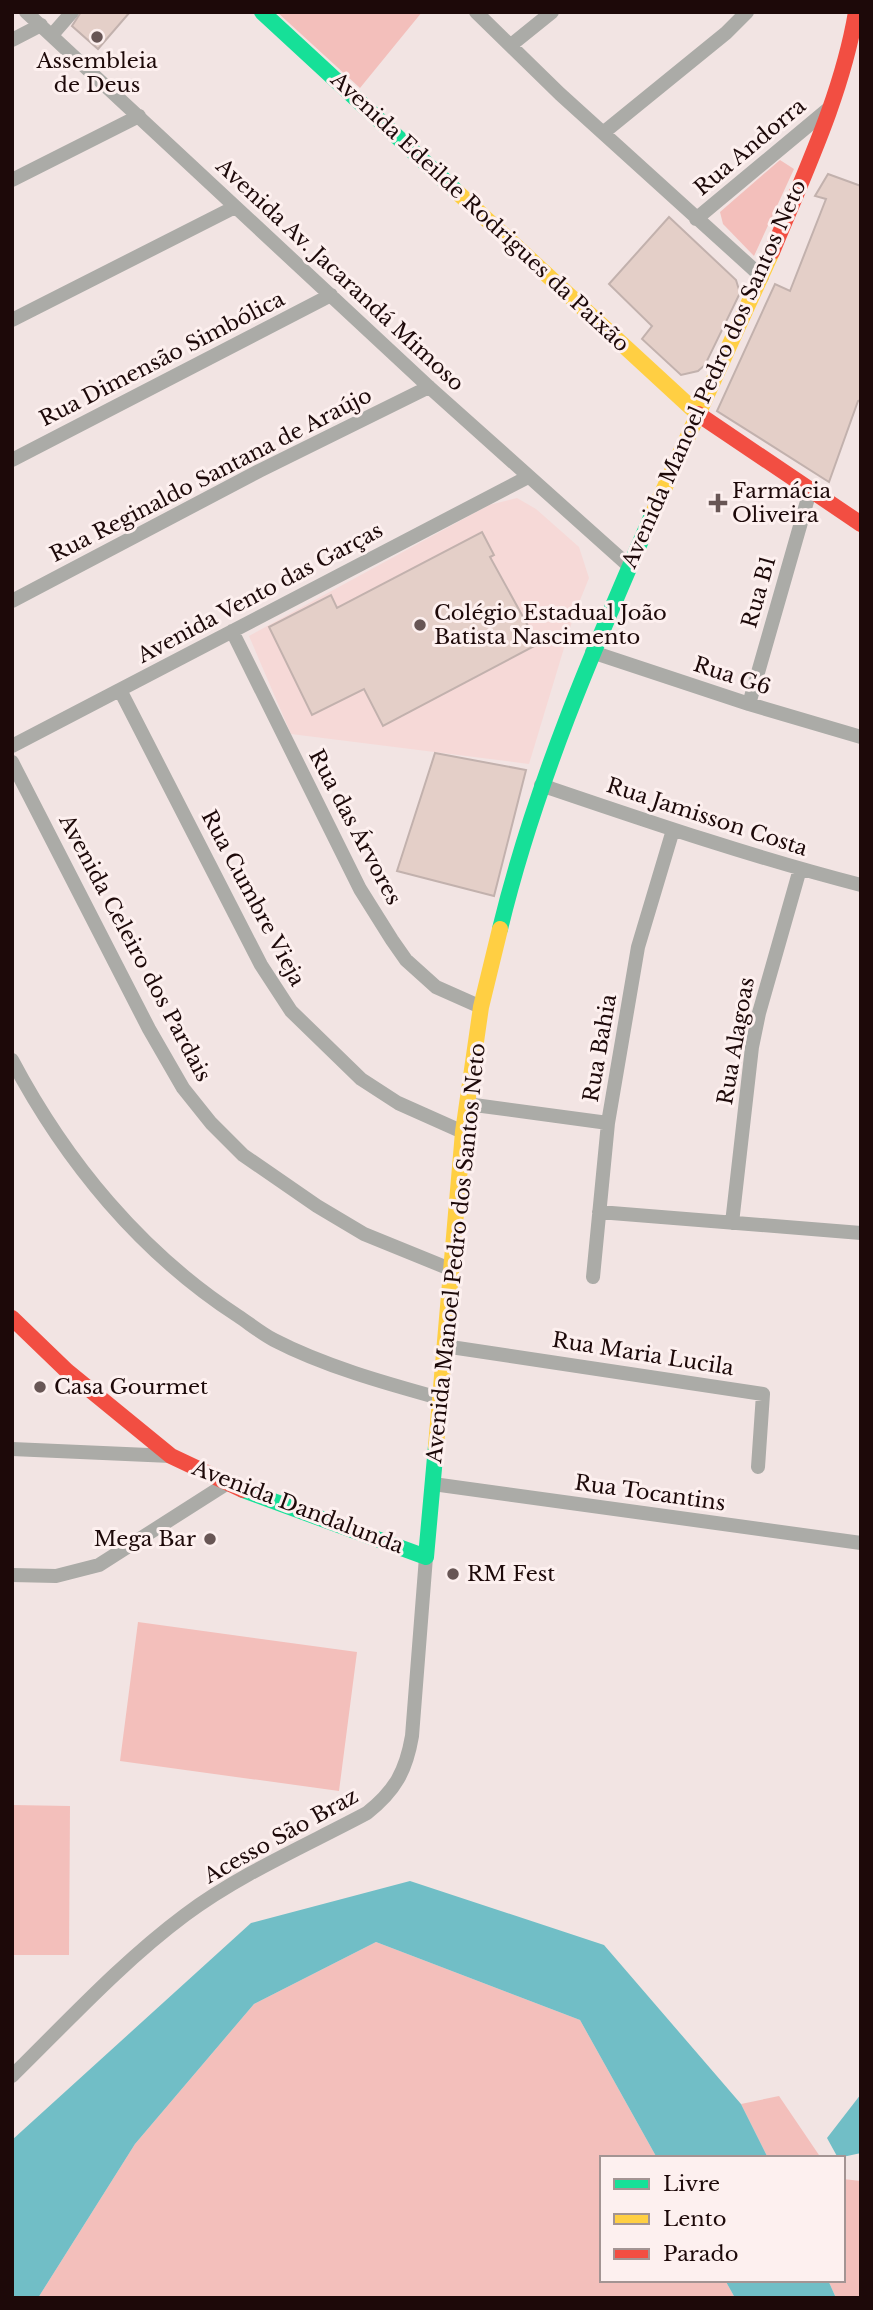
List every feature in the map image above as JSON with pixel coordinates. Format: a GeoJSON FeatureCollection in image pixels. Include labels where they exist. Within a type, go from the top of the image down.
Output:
{"type":"FeatureCollection","features":[{"type":"Feature","properties":{"kind":"street","name":"Avenida Av. Jacarandá Mimoso"},"geometry":{"type":"LineString","coordinates":[[26,12],[429,387],[629,566]]}},
{"type":"Feature","properties":{"kind":"street"},"geometry":{"type":"LineString","coordinates":[[12,40],[47,30],[72,12]]}},
{"type":"Feature","properties":{"kind":"street","name":"Avenida Edeilde Rodrigues da Paixão"},"geometry":{"type":"LineString","coordinates":[[262,12],[697,413],[861,524]]}},
{"type":"Feature","properties":{"kind":"street"},"geometry":{"type":"LineString","coordinates":[[476,12],[560,94],[762,277]]}},
{"type":"Feature","properties":{"kind":"street"},"geometry":{"type":"LineString","coordinates":[[511,45],[552,12]]}},
{"type":"Feature","properties":{"kind":"street"},"geometry":{"type":"LineString","coordinates":[[603,133],[726,33],[747,12]]}},
{"type":"Feature","properties":{"kind":"street","name":"Avenida Manoel Pedro dos Santos Neto"},"geometry":{"type":"LineString","coordinates":[[426,1557],[463,1132],[481,1007],[506,902],[541,785],[592,652],[697,413],[762,277],[856,36],[856,12]]}},
{"type":"Feature","properties":{"kind":"street","name":"Rua Andorra"},"geometry":{"type":"LineString","coordinates":[[696,219],[830,108]]}},
{"type":"Feature","properties":{"kind":"street"},"geometry":{"type":"LineString","coordinates":[[12,180],[139,116]]}},
{"type":"Feature","properties":{"kind":"street"},"geometry":{"type":"LineString","coordinates":[[12,320],[236,207]]}},
{"type":"Feature","properties":{"kind":"street","name":"Rua Dimensão Simbólica"},"geometry":{"type":"LineString","coordinates":[[12,460],[331,295]]}},
{"type":"Feature","properties":{"kind":"street","name":"Rua Reginaldo Santana de Araújo"},"geometry":{"type":"LineString","coordinates":[[12,600],[258,471],[429,387]]}},
{"type":"Feature","properties":{"kind":"street","name":"Avenida Vento das Garças"},"geometry":{"type":"LineString","coordinates":[[12,747],[528,477]]}},
{"type":"Feature","properties":{"kind":"street","name":"Rua B1"},"geometry":{"type":"LineString","coordinates":[[749,704],[810,491]]}},
{"type":"Feature","properties":{"kind":"street","name":"Rua das Árvores"},"geometry":{"type":"LineString","coordinates":[[232,631],[360,889],[392,940],[406,960],[436,987],[481,1007]]}},
{"type":"Feature","properties":{"kind":"street","name":"Rua G6"},"geometry":{"type":"LineString","coordinates":[[592,652],[749,704],[861,737]]}},
{"type":"Feature","properties":{"kind":"street","name":"Rua Cumbre Vieja"},"geometry":{"type":"LineString","coordinates":[[120,690],[261,965],[291,1011],[361,1079],[398,1103],[463,1132]]}},
{"type":"Feature","properties":{"kind":"street","name":"Avenida Celeiro dos Pardais"},"geometry":{"type":"LineString","coordinates":[[12,762],[149,1029],[183,1088],[211,1123],[243,1155],[317,1206],[364,1234],[450,1269]]}},
{"type":"Feature","properties":{"kind":"street","name":"Rua Jamisson Costa"},"geometry":{"type":"LineString","coordinates":[[541,785],[673,830],[861,885]]}},
{"type":"Feature","properties":{"kind":"street","name":"Rua Bahia"},"geometry":{"type":"LineString","coordinates":[[593,1277],[608,1123],[638,947],[673,830]]}},
{"type":"Feature","properties":{"kind":"street","name":"Rua Alagoas"},"geometry":{"type":"LineString","coordinates":[[732,1223],[752,1047],[800,869]]}},
{"type":"Feature","properties":{"kind":"street"},"geometry":{"type":"LineString","coordinates":[[12,1060],[59,1140],[93,1184],[128,1225],[205,1295],[274,1340],[363,1376],[439,1398]]}},
{"type":"Feature","properties":{"kind":"street"},"geometry":{"type":"LineString","coordinates":[[467,1104],[608,1123]]}},
{"type":"Feature","properties":{"kind":"street"},"geometry":{"type":"LineString","coordinates":[[599,1212],[861,1233]]}},
{"type":"Feature","properties":{"kind":"street","name":"Avenida Dandalunda"},"geometry":{"type":"LineString","coordinates":[[13,1320],[76,1379],[171,1456],[226,1484],[426,1557]]}},
{"type":"Feature","properties":{"kind":"street","name":"Rua Maria Lucila"},"geometry":{"type":"LineString","coordinates":[[444,1346],[763,1394],[758,1467]]}},
{"type":"Feature","properties":{"kind":"street"},"geometry":{"type":"LineString","coordinates":[[12,1449],[171,1456]]}},
{"type":"Feature","properties":{"kind":"street"},"geometry":{"type":"LineString","coordinates":[[12,1575],[56,1576],[99,1565],[226,1484]]}},
{"type":"Feature","properties":{"kind":"street","name":"Rua Tocantins"},"geometry":{"type":"LineString","coordinates":[[433,1484],[861,1543]]}},
{"type":"Feature","properties":{"kind":"street","name":"Acesso São Braz"},"geometry":{"type":"LineString","coordinates":[[12,2076],[134,1958],[179,1920],[230,1887],[367,1813],[399,1782],[410,1751],[412,1736],[426,1557]]}},
{"type":"Feature","properties":{"kind":"shaded area"},"geometry":{"type":"Polygon","coordinates":[[[277,12],[422,12],[360,88],[277,12]]]}},
{"type":"Feature","properties":{"kind":"shaded area"},"geometry":{"type":"Polygon","coordinates":[[[780,160],[794,169],[754,256],[723,224],[720,212],[780,160]]]}},
{"type":"Feature","properties":{"kind":"shaded area","name":"Colégio Estadual João Batista Nascimento"},"geometry":{"type":"Polygon","coordinates":[[[517,498],[536,509],[579,547],[589,578],[574,615],[529,764],[291,734],[249,636],[489,505],[517,498]]]}},
{"type":"Feature","properties":{"kind":"shaded area"},"geometry":{"type":"Polygon","coordinates":[[[138,1622],[357,1652],[339,1791],[120,1761],[138,1622]]]}},
{"type":"Feature","properties":{"kind":"shaded area"},"geometry":{"type":"Polygon","coordinates":[[[12,1805],[70,1806],[69,1955],[12,1955],[12,1805]]]}},
{"type":"Feature","properties":{"kind":"shaded area"},"geometry":{"type":"Polygon","coordinates":[[[376,1942],[580,2020],[656,2156],[600,2156],[600,2282],[726,2282],[735,2298],[38,2298],[135,2144],[254,2004],[376,1942]]]}},
{"type":"Feature","properties":{"kind":"shaded area"},"geometry":{"type":"Polygon","coordinates":[[[779,2096],[820,2156],[767,2156],[741,2104],[779,2096]]]}},
{"type":"Feature","properties":{"kind":"shaded area"},"geometry":{"type":"Polygon","coordinates":[[[845,2179],[861,2181],[861,2298],[836,2298],[829,2282],[845,2282],[845,2179]]]}},
{"type":"Feature","properties":{"kind":"water"},"geometry":{"type":"Polygon","coordinates":[[[410,1881],[604,1945],[741,2104],[767,2156],[656,2156],[580,2020],[376,1942],[254,2004],[135,2144],[38,2298],[12,2298],[12,2140],[251,1923],[410,1881]]]}},
{"type":"Feature","properties":{"kind":"water"},"geometry":{"type":"Polygon","coordinates":[[[861,2094],[861,2153],[837,2156],[827,2138],[861,2094]]]}},
{"type":"Feature","properties":{"kind":"water"},"geometry":{"type":"Polygon","coordinates":[[[726,2282],[829,2282],[836,2298],[735,2298],[726,2282]]]}},
{"type":"Feature","properties":{"kind":"building","name":"Assembleia de Deus"},"geometry":{"type":"Polygon","coordinates":[[[81,12],[130,12],[98,49],[72,26],[81,12]]]}},
{"type":"Feature","properties":{"kind":"building"},"geometry":{"type":"Polygon","coordinates":[[[828,174],[861,186],[861,400],[858,401],[829,482],[717,411],[775,284],[790,291],[826,199],[815,196],[828,174]]]}},
{"type":"Feature","properties":{"kind":"building"},"geometry":{"type":"Polygon","coordinates":[[[669,217],[736,280],[740,293],[705,365],[698,371],[681,375],[642,339],[652,326],[609,284],[669,217]]]}},
{"type":"Feature","properties":{"kind":"building"},"geometry":{"type":"Polygon","coordinates":[[[482,532],[494,555],[490,557],[538,644],[383,726],[364,689],[312,715],[269,627],[331,595],[337,608],[482,532]]]}},
{"type":"Feature","properties":{"kind":"building"},"geometry":{"type":"Polygon","coordinates":[[[435,753],[526,770],[494,896],[397,871],[435,753]]]}},
{"type":"Feature","properties":{"kind":"traffic: fast"},"geometry":{"type":"LineString","coordinates":[[262,12],[457,192]]}},
{"type":"Feature","properties":{"kind":"traffic: fast"},"geometry":{"type":"LineString","coordinates":[[500,929],[514,875],[548,769],[653,513]]}},
{"type":"Feature","properties":{"kind":"traffic: fast"},"geometry":{"type":"LineString","coordinates":[[243,1490],[426,1557],[436,1446]]}},
{"type":"Feature","properties":{"kind":"traffic: slow"},"geometry":{"type":"LineString","coordinates":[[457,192],[698,414]]}},
{"type":"Feature","properties":{"kind":"traffic: slow"},"geometry":{"type":"LineString","coordinates":[[653,513],[772,252]]}},
{"type":"Feature","properties":{"kind":"traffic: slow"},"geometry":{"type":"LineString","coordinates":[[436,1446],[463,1132],[481,1007],[500,929]]}},
{"type":"Feature","properties":{"kind":"traffic: jam"},"geometry":{"type":"LineString","coordinates":[[772,252],[832,104],[856,12]]}},
{"type":"Feature","properties":{"kind":"traffic: jam"},"geometry":{"type":"LineString","coordinates":[[698,414],[861,524]]}},
{"type":"Feature","properties":{"kind":"traffic: jam"},"geometry":{"type":"LineString","coordinates":[[12,1318],[67,1371],[171,1456],[243,1490]]}},
{"type":"Feature","properties":{"kind":"place","name":"Assembleia de Deus"},"geometry":{"type":"Point","coordinates":[97,37]}},
{"type":"Feature","properties":{"kind":"place","name":"Farmácia Oliveira"},"geometry":{"type":"Point","coordinates":[718,503]}},
{"type":"Feature","properties":{"kind":"place","name":"Colégio Estadual João Batista Nascimento"},"geometry":{"type":"Point","coordinates":[420,625]}},
{"type":"Feature","properties":{"kind":"place","name":"Casa Gourmet"},"geometry":{"type":"Point","coordinates":[40,1387]}},
{"type":"Feature","properties":{"kind":"place","name":"Mega Bar"},"geometry":{"type":"Point","coordinates":[210,1539]}},
{"type":"Feature","properties":{"kind":"place","name":"RM Fest"},"geometry":{"type":"Point","coordinates":[453,1574]}}]}
